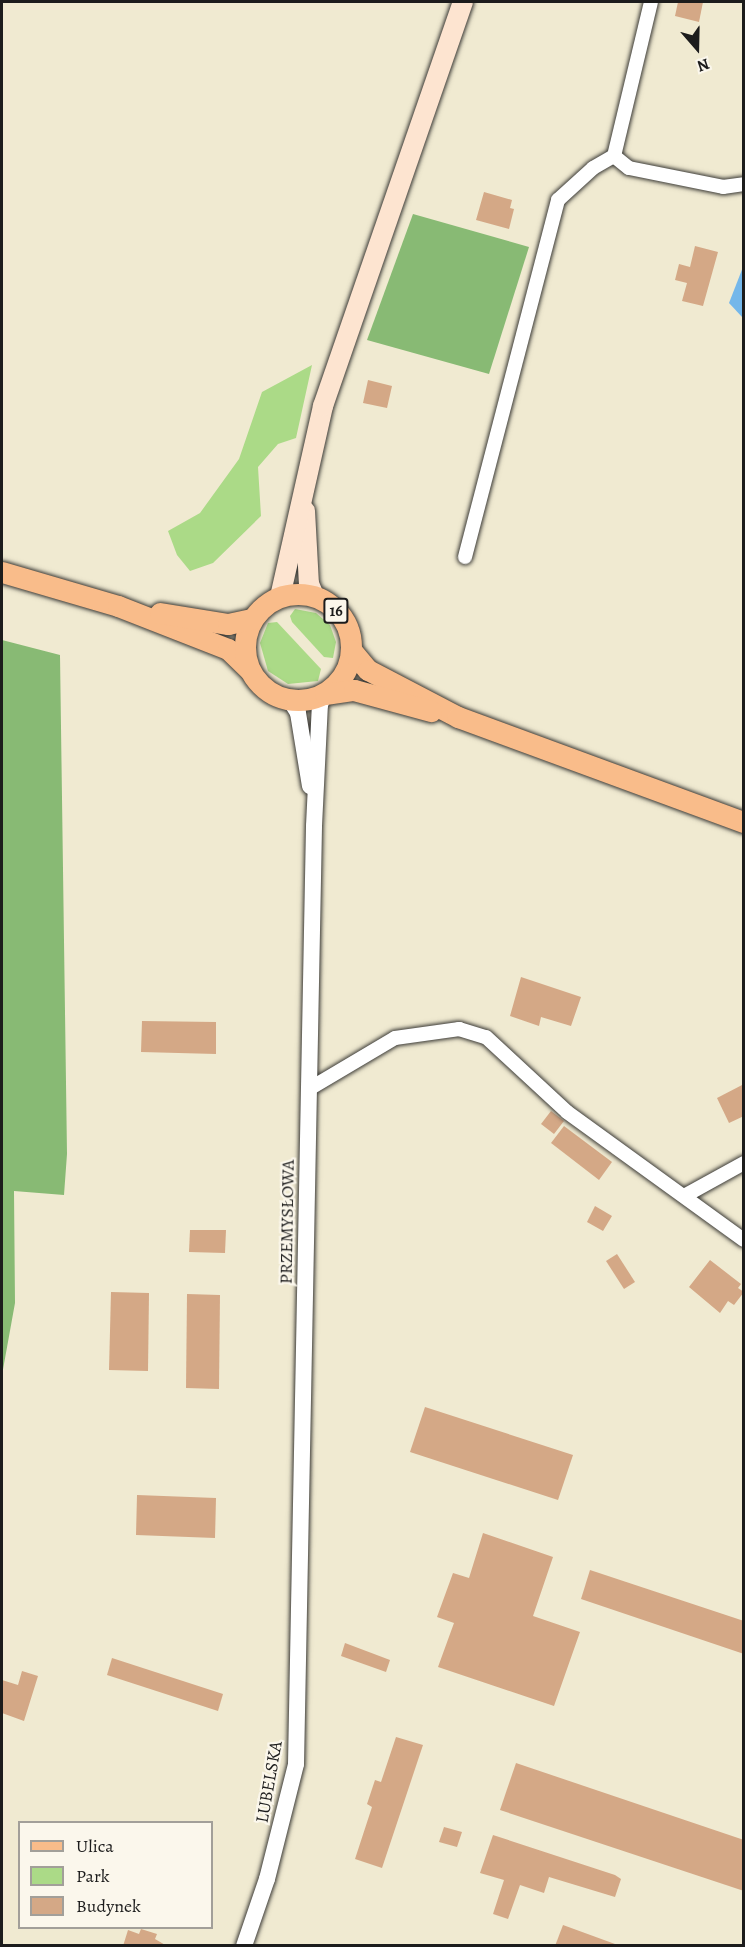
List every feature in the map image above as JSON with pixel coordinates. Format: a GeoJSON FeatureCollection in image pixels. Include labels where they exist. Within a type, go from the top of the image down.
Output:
{"type":"FeatureCollection","features":[{"type":"Feature","properties":{"kind":"main road"},"geometry":{"type":"LineString","coordinates":[[118,606],[228,624],[252,619],[280,597],[323,406],[463,2]]}},
{"type":"Feature","properties":{"kind":"main road"},"geometry":{"type":"LineString","coordinates":[[304,488],[309,584],[314,596]]}},
{"type":"Feature","properties":{"kind":"main road"},"geometry":{"type":"LineString","coordinates":[[2,572],[118,606],[228,649],[266,689],[290,700]]}},
{"type":"Feature","properties":{"kind":"main road","name":"16"},"geometry":{"type":"LineString","coordinates":[[280,597],[314,596],[342,617],[351,650],[368,670],[458,717]]}},
{"type":"Feature","properties":{"kind":"main road"},"geometry":{"type":"LineString","coordinates":[[249,669],[246,635],[252,619]]}},
{"type":"Feature","properties":{"kind":"main road","name":"16"},"geometry":{"type":"LineString","coordinates":[[324,694],[339,681],[351,650]]}},
{"type":"Feature","properties":{"kind":"main road","name":"16"},"geometry":{"type":"LineString","coordinates":[[290,700],[354,690],[458,717],[744,822]]}},
{"type":"Feature","properties":{"kind":"street"},"geometry":{"type":"LineString","coordinates":[[465,557],[558,200],[593,168],[614,156],[651,2]]}},
{"type":"Feature","properties":{"kind":"street"},"geometry":{"type":"LineString","coordinates":[[614,156],[630,168],[723,187],[744,184]]}},
{"type":"Feature","properties":{"kind":"street","name":"PRZEMYSŁOWA"},"geometry":{"type":"LineString","coordinates":[[301,1620],[314,826],[320,705],[324,694]]}},
{"type":"Feature","properties":{"kind":"street","name":"PRZEMYSŁOWA"},"geometry":{"type":"LineString","coordinates":[[290,700],[298,714],[304,739],[314,826]]}},
{"type":"Feature","properties":{"kind":"street"},"geometry":{"type":"LineString","coordinates":[[309,1089],[395,1038],[459,1029],[486,1037],[567,1112],[686,1195],[744,1240]]}},
{"type":"Feature","properties":{"kind":"street"},"geometry":{"type":"LineString","coordinates":[[686,1195],[744,1163]]}},
{"type":"Feature","properties":{"kind":"street","name":"LUBELSKA"},"geometry":{"type":"LineString","coordinates":[[244,1946],[267,1879],[296,1764],[301,1620]]}},
{"type":"Feature","properties":{"kind":"green space"},"geometry":{"type":"Polygon","coordinates":[[[413,214],[529,247],[489,374],[367,340],[413,214]]]}},
{"type":"Feature","properties":{"kind":"green space"},"geometry":{"type":"Polygon","coordinates":[[[312,365],[296,438],[278,444],[258,467],[261,516],[213,563],[190,571],[177,555],[168,531],[200,513],[239,459],[262,392],[312,365]]]}},
{"type":"Feature","properties":{"kind":"green space"},"geometry":{"type":"Polygon","coordinates":[[[295,609],[316,613],[330,625],[336,642],[333,658],[324,657],[292,622],[290,616],[295,609]]]}},
{"type":"Feature","properties":{"kind":"green space"},"geometry":{"type":"Polygon","coordinates":[[[277,622],[321,669],[318,681],[288,684],[268,671],[260,643],[268,623],[277,622]]]}},
{"type":"Feature","properties":{"kind":"green space"},"geometry":{"type":"Polygon","coordinates":[[[2,640],[60,655],[67,1154],[64,1195],[14,1191],[15,1303],[2,1375],[2,640]]]}},
{"type":"Feature","properties":{"kind":"water"},"geometry":{"type":"Polygon","coordinates":[[[743,267],[744,318],[729,303],[743,267]]]}},
{"type":"Feature","properties":{"kind":"building"},"geometry":{"type":"Polygon","coordinates":[[[678,2],[703,2],[699,22],[675,16],[678,2]]]}},
{"type":"Feature","properties":{"kind":"building"},"geometry":{"type":"Polygon","coordinates":[[[484,192],[512,200],[510,208],[514,209],[509,229],[476,220],[484,192]]]}},
{"type":"Feature","properties":{"kind":"building"},"geometry":{"type":"Polygon","coordinates":[[[695,246],[718,252],[703,306],[682,301],[687,283],[675,280],[679,264],[690,267],[695,246]]]}},
{"type":"Feature","properties":{"kind":"building"},"geometry":{"type":"Polygon","coordinates":[[[368,380],[392,386],[387,408],[363,403],[368,380]]]}},
{"type":"Feature","properties":{"kind":"building"},"geometry":{"type":"Polygon","coordinates":[[[521,977],[581,997],[571,1026],[541,1017],[539,1026],[510,1016],[521,977]]]}},
{"type":"Feature","properties":{"kind":"building"},"geometry":{"type":"Polygon","coordinates":[[[142,1021],[216,1022],[216,1054],[141,1052],[142,1021]]]}},
{"type":"Feature","properties":{"kind":"building"},"geometry":{"type":"Polygon","coordinates":[[[744,1084],[744,1116],[729,1123],[717,1098],[744,1084]]]}},
{"type":"Feature","properties":{"kind":"building"},"geometry":{"type":"Polygon","coordinates":[[[551,1111],[564,1121],[554,1134],[541,1124],[551,1111]]]}},
{"type":"Feature","properties":{"kind":"building"},"geometry":{"type":"Polygon","coordinates":[[[564,1126],[612,1162],[599,1180],[551,1143],[564,1126]]]}},
{"type":"Feature","properties":{"kind":"building"},"geometry":{"type":"Polygon","coordinates":[[[595,1206],[612,1216],[603,1231],[587,1222],[595,1206]]]}},
{"type":"Feature","properties":{"kind":"building"},"geometry":{"type":"Polygon","coordinates":[[[190,1230],[226,1230],[225,1253],[189,1252],[190,1230]]]}},
{"type":"Feature","properties":{"kind":"building"},"geometry":{"type":"Polygon","coordinates":[[[617,1254],[635,1282],[624,1289],[606,1261],[617,1254]]]}},
{"type":"Feature","properties":{"kind":"building"},"geometry":{"type":"Polygon","coordinates":[[[710,1260],[741,1284],[738,1288],[744,1292],[734,1305],[728,1301],[720,1313],[689,1287],[710,1260]]]}},
{"type":"Feature","properties":{"kind":"building"},"geometry":{"type":"Polygon","coordinates":[[[111,1292],[149,1293],[148,1371],[109,1370],[111,1292]]]}},
{"type":"Feature","properties":{"kind":"building"},"geometry":{"type":"Polygon","coordinates":[[[187,1294],[220,1295],[219,1389],[186,1388],[187,1294]]]}},
{"type":"Feature","properties":{"kind":"building"},"geometry":{"type":"Polygon","coordinates":[[[425,1407],[573,1455],[558,1500],[410,1452],[425,1407]]]}},
{"type":"Feature","properties":{"kind":"building"},"geometry":{"type":"Polygon","coordinates":[[[137,1495],[216,1498],[215,1538],[136,1535],[137,1495]]]}},
{"type":"Feature","properties":{"kind":"building"},"geometry":{"type":"Polygon","coordinates":[[[483,1533],[553,1557],[533,1616],[580,1632],[554,1706],[438,1667],[454,1623],[437,1617],[453,1573],[469,1578],[483,1533]]]}},
{"type":"Feature","properties":{"kind":"building"},"geometry":{"type":"Polygon","coordinates":[[[590,1570],[744,1621],[744,1654],[581,1599],[590,1570]]]}},
{"type":"Feature","properties":{"kind":"building"},"geometry":{"type":"Polygon","coordinates":[[[345,1643],[390,1660],[386,1672],[341,1656],[345,1643]]]}},
{"type":"Feature","properties":{"kind":"building"},"geometry":{"type":"Polygon","coordinates":[[[112,1658],[223,1694],[218,1711],[107,1675],[112,1658]]]}},
{"type":"Feature","properties":{"kind":"building"},"geometry":{"type":"Polygon","coordinates":[[[22,1671],[38,1676],[24,1721],[2,1713],[2,1680],[18,1685],[22,1671]]]}},
{"type":"Feature","properties":{"kind":"building"},"geometry":{"type":"Polygon","coordinates":[[[396,1737],[423,1745],[382,1868],[355,1859],[372,1807],[367,1804],[375,1780],[381,1782],[396,1737]]]}},
{"type":"Feature","properties":{"kind":"building"},"geometry":{"type":"Polygon","coordinates":[[[516,1763],[744,1840],[744,1891],[500,1810],[516,1763]]]}},
{"type":"Feature","properties":{"kind":"building"},"geometry":{"type":"Polygon","coordinates":[[[444,1827],[462,1832],[457,1847],[439,1842],[444,1827]]]}},
{"type":"Feature","properties":{"kind":"building"},"geometry":{"type":"Polygon","coordinates":[[[493,1835],[615,1875],[621,1879],[615,1897],[549,1877],[544,1893],[520,1885],[508,1919],[493,1914],[504,1880],[480,1873],[493,1835]]]}},
{"type":"Feature","properties":{"kind":"building"},"geometry":{"type":"Polygon","coordinates":[[[563,1925],[615,1944],[614,1946],[555,1946],[563,1925]]]}},
{"type":"Feature","properties":{"kind":"building"},"geometry":{"type":"Polygon","coordinates":[[[141,1929],[157,1934],[155,1939],[167,1946],[123,1946],[128,1930],[139,1934],[141,1929]]]}}]}
